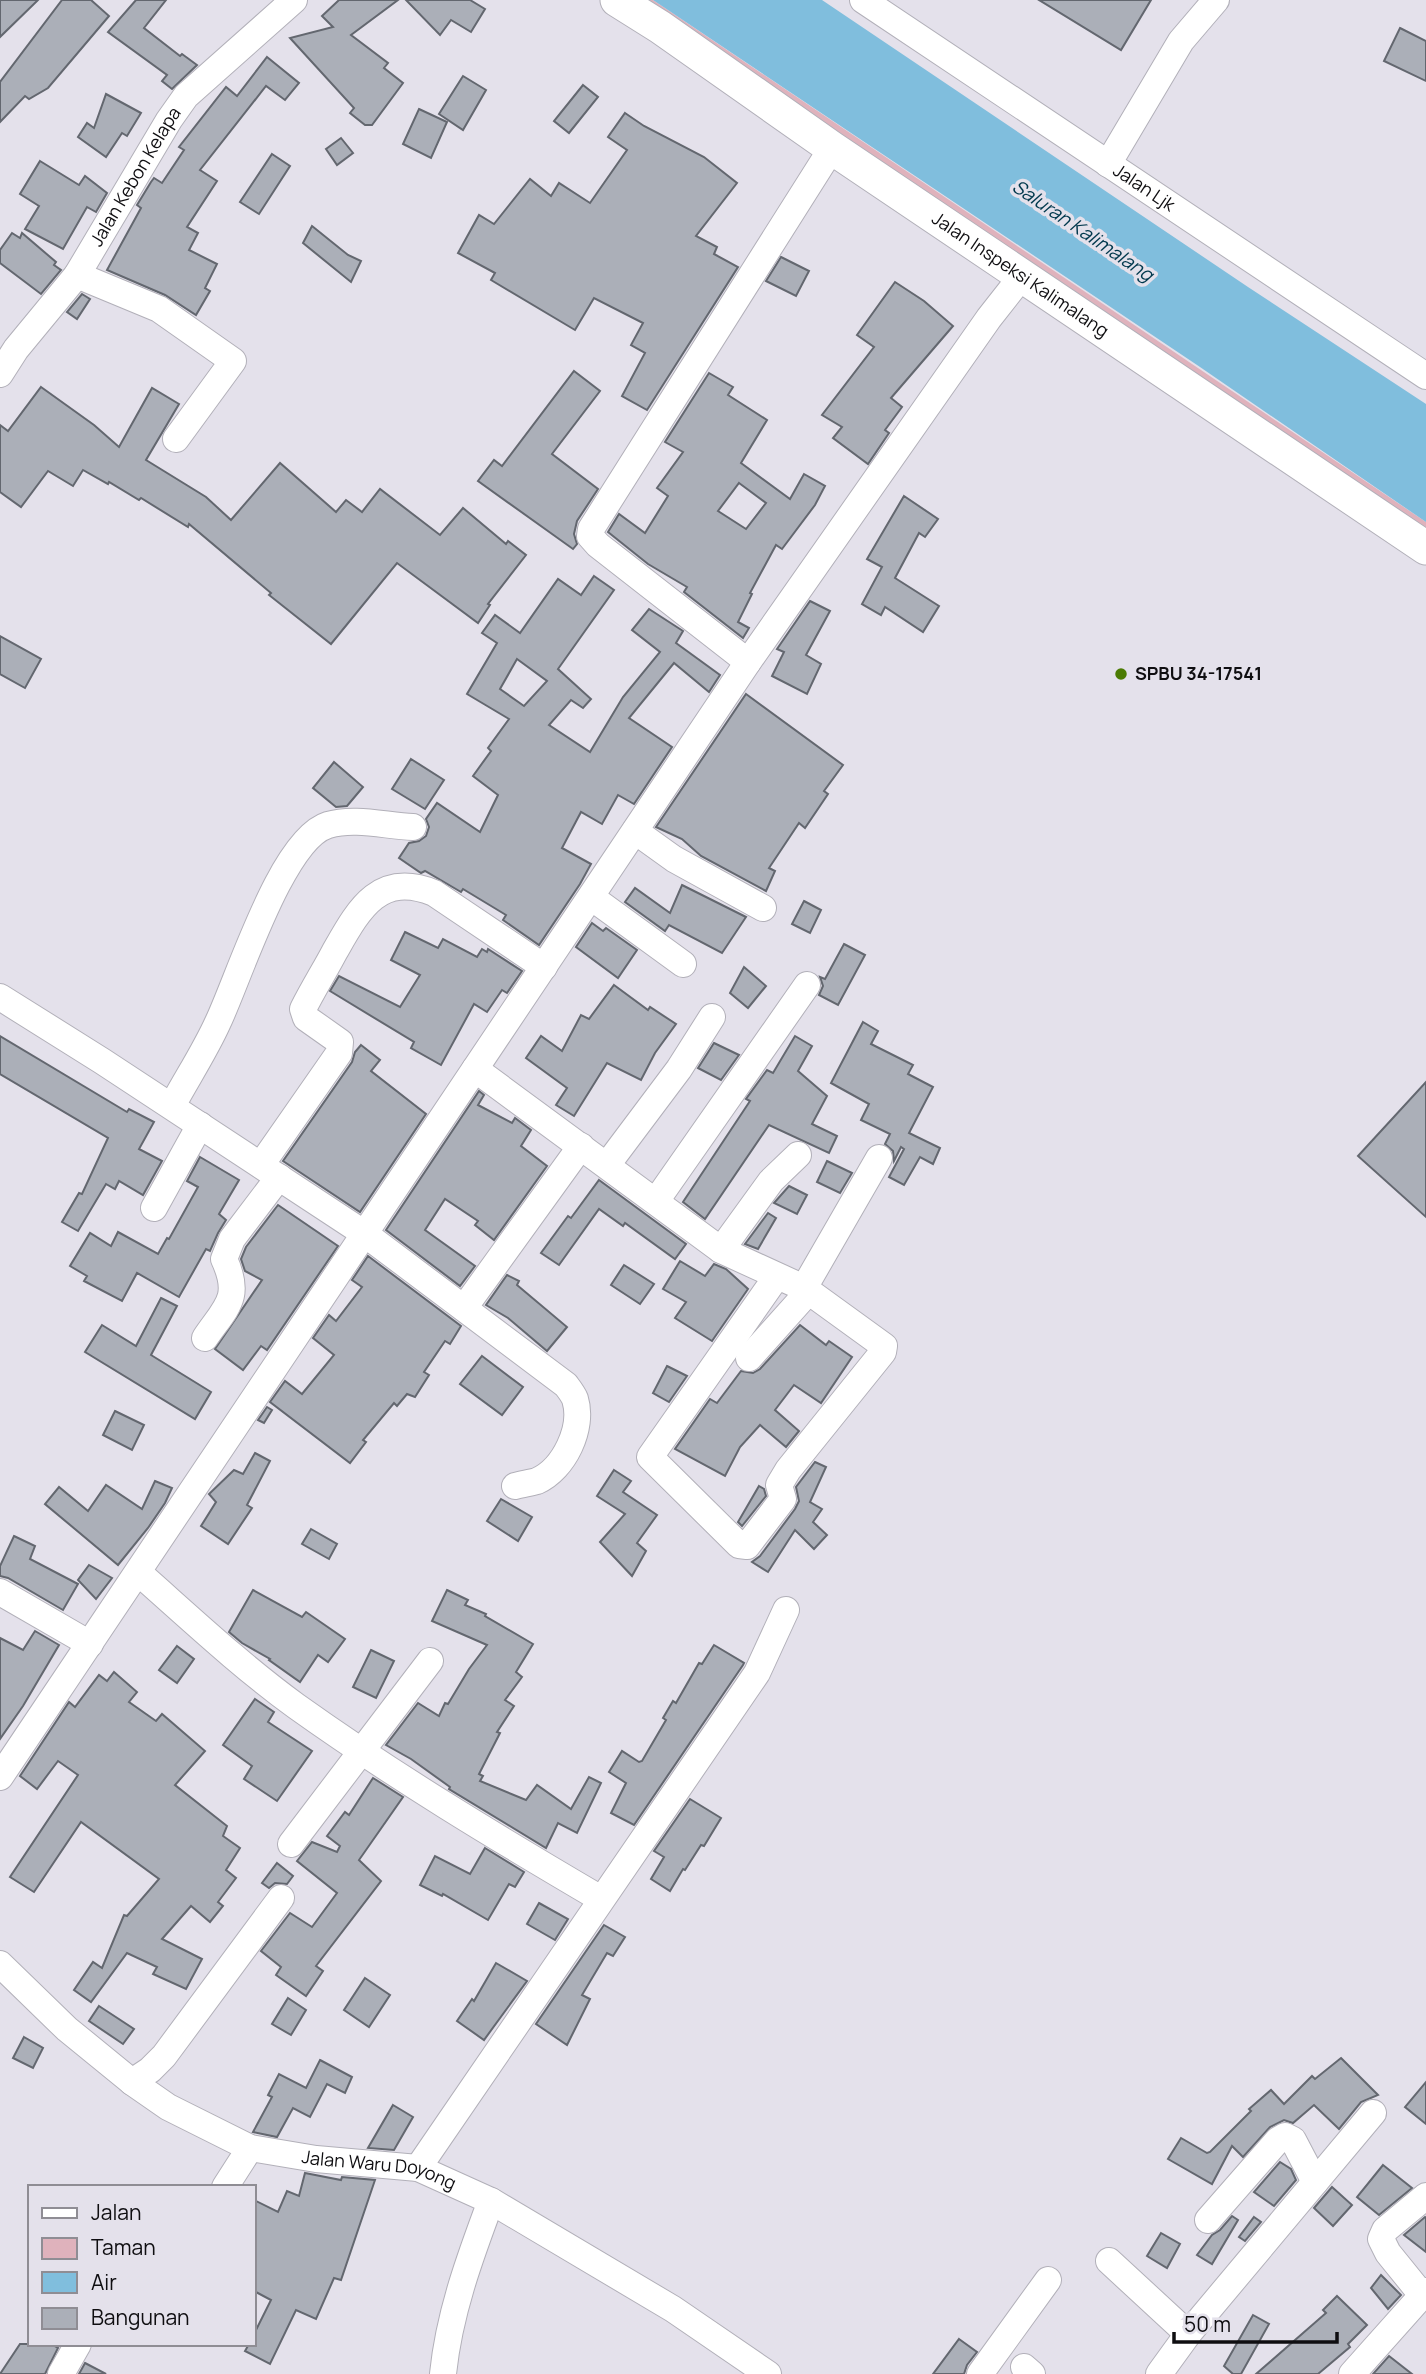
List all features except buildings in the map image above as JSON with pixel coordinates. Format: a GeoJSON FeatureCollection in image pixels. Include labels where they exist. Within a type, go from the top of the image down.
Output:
{"type":"FeatureCollection","features":[{"type":"Feature","properties":{"kind":"main road","name":"Jalan Inspeksi Kalimalang"},"geometry":{"type":"LineString","coordinates":[[617,0],[1426,548]]}},
{"type":"Feature","properties":{"kind":"street","name":"Jalan Kebon Kelapa"},"geometry":{"type":"LineString","coordinates":[[0,374],[8,344],[77,275],[169,120],[187,96],[294,0]]}},
{"type":"Feature","properties":{"kind":"street","name":"Jalan Ljk"},"geometry":{"type":"LineString","coordinates":[[863,0],[1426,376]]}},
{"type":"Feature","properties":{"kind":"street"},"geometry":{"type":"LineString","coordinates":[[1108,164],[1181,41],[1216,0]]}},
{"type":"Feature","properties":{"kind":"street"},"geometry":{"type":"LineString","coordinates":[[748,662],[598,545],[590,536],[591,529],[832,148]]}},
{"type":"Feature","properties":{"kind":"street"},"geometry":{"type":"LineString","coordinates":[[77,275],[159,309],[233,361],[176,439]]}},
{"type":"Feature","properties":{"kind":"street"},"geometry":{"type":"LineString","coordinates":[[5,1762],[138,1573],[748,662],[981,329],[1022,276]]}},
{"type":"Feature","properties":{"kind":"street"},"geometry":{"type":"LineString","coordinates":[[172,1106],[218,1023],[259,925],[298,849],[312,834],[328,825],[355,821],[413,827]]}},
{"type":"Feature","properties":{"kind":"street"},"geometry":{"type":"LineString","coordinates":[[635,831],[674,859],[762,908]]}},
{"type":"Feature","properties":{"kind":"street"},"geometry":{"type":"LineString","coordinates":[[205,1338],[232,1298],[232,1277],[224,1259],[232,1239],[339,1053],[340,1042],[306,1018],[303,1009],[366,902],[375,894],[401,886],[420,887],[434,893],[544,967]]}},
{"type":"Feature","properties":{"kind":"street"},"geometry":{"type":"LineString","coordinates":[[591,897],[683,964]]}},
{"type":"Feature","properties":{"kind":"street"},"geometry":{"type":"LineString","coordinates":[[656,1201],[807,985]]}},
{"type":"Feature","properties":{"kind":"street"},"geometry":{"type":"LineString","coordinates":[[0,997],[172,1106],[365,1234],[566,1385],[574,1398],[576,1410],[574,1433],[560,1461],[538,1480],[515,1486]]}},
{"type":"Feature","properties":{"kind":"street"},"geometry":{"type":"LineString","coordinates":[[607,1165],[679,1069],[712,1017]]}},
{"type":"Feature","properties":{"kind":"street"},"geometry":{"type":"LineString","coordinates":[[475,1069],[721,1250],[777,1276],[806,1290],[883,1345],[884,1350],[788,1470],[779,1485],[783,1499],[778,1508],[747,1546],[739,1545],[650,1457],[777,1276]]}},
{"type":"Feature","properties":{"kind":"street"},"geometry":{"type":"LineString","coordinates":[[153,1208],[200,1125]]}},
{"type":"Feature","properties":{"kind":"street"},"geometry":{"type":"LineString","coordinates":[[464,1308],[581,1146]]}},
{"type":"Feature","properties":{"kind":"street"},"geometry":{"type":"LineString","coordinates":[[721,1250],[771,1181],[798,1155]]}},
{"type":"Feature","properties":{"kind":"street"},"geometry":{"type":"LineString","coordinates":[[749,1357],[806,1290],[879,1158]]}},
{"type":"Feature","properties":{"kind":"street"},"geometry":{"type":"LineString","coordinates":[[138,1573],[295,1705],[466,1820],[601,1899]]}},
{"type":"Feature","properties":{"kind":"street"},"geometry":{"type":"LineString","coordinates":[[0,1592],[90,1644]]}},
{"type":"Feature","properties":{"kind":"street"},"geometry":{"type":"LineString","coordinates":[[418,2168],[757,1673],[786,1610]]}},
{"type":"Feature","properties":{"kind":"street"},"geometry":{"type":"LineString","coordinates":[[291,1844],[430,1661]]}},
{"type":"Feature","properties":{"kind":"street"},"geometry":{"type":"LineString","coordinates":[[132,2082],[164,2056],[281,1898]]}},
{"type":"Feature","properties":{"kind":"street","name":"Jalan Waru Doyong"},"geometry":{"type":"LineString","coordinates":[[0,1964],[67,2029],[132,2082],[168,2107],[250,2148],[316,2159],[418,2168],[491,2201],[673,2309],[768,2374]]}},
{"type":"Feature","properties":{"kind":"street"},"geometry":{"type":"LineString","coordinates":[[1165,2372],[1188,2334],[1373,2113]]}},
{"type":"Feature","properties":{"kind":"street"},"geometry":{"type":"LineString","coordinates":[[1208,2220],[1278,2140],[1285,2136],[1293,2140],[1315,2182]]}},
{"type":"Feature","properties":{"kind":"street"},"geometry":{"type":"LineString","coordinates":[[226,2185],[250,2148]]}},
{"type":"Feature","properties":{"kind":"street"},"geometry":{"type":"LineString","coordinates":[[1352,2374],[1424,2293],[1388,2253],[1381,2239],[1385,2230],[1426,2196]]}},
{"type":"Feature","properties":{"kind":"street"},"geometry":{"type":"LineString","coordinates":[[443,2374],[446,2346],[466,2267],[491,2201]]}},
{"type":"Feature","properties":{"kind":"street"},"geometry":{"type":"LineString","coordinates":[[1109,2261],[1188,2334]]}},
{"type":"Feature","properties":{"kind":"street"},"geometry":{"type":"LineString","coordinates":[[980,2374],[1048,2280]]}},
{"type":"Feature","properties":{"kind":"street"},"geometry":{"type":"LineString","coordinates":[[61,2374],[77,2346]]}},
{"type":"Feature","properties":{"kind":"green space"},"geometry":{"type":"Polygon","coordinates":[[[617,0],[653,0],[1426,522],[1426,548],[617,0]]]}},
{"type":"Feature","properties":{"kind":"water","name":"Saluran Kalimalang"},"geometry":{"type":"Polygon","coordinates":[[[653,0],[822,0],[1426,404],[1426,522],[1200,367],[653,0]]]}},
{"type":"Feature","properties":{"kind":"place","name":"SPBU 34-17541"},"geometry":{"type":"Point","coordinates":[1121,674]}}]}
